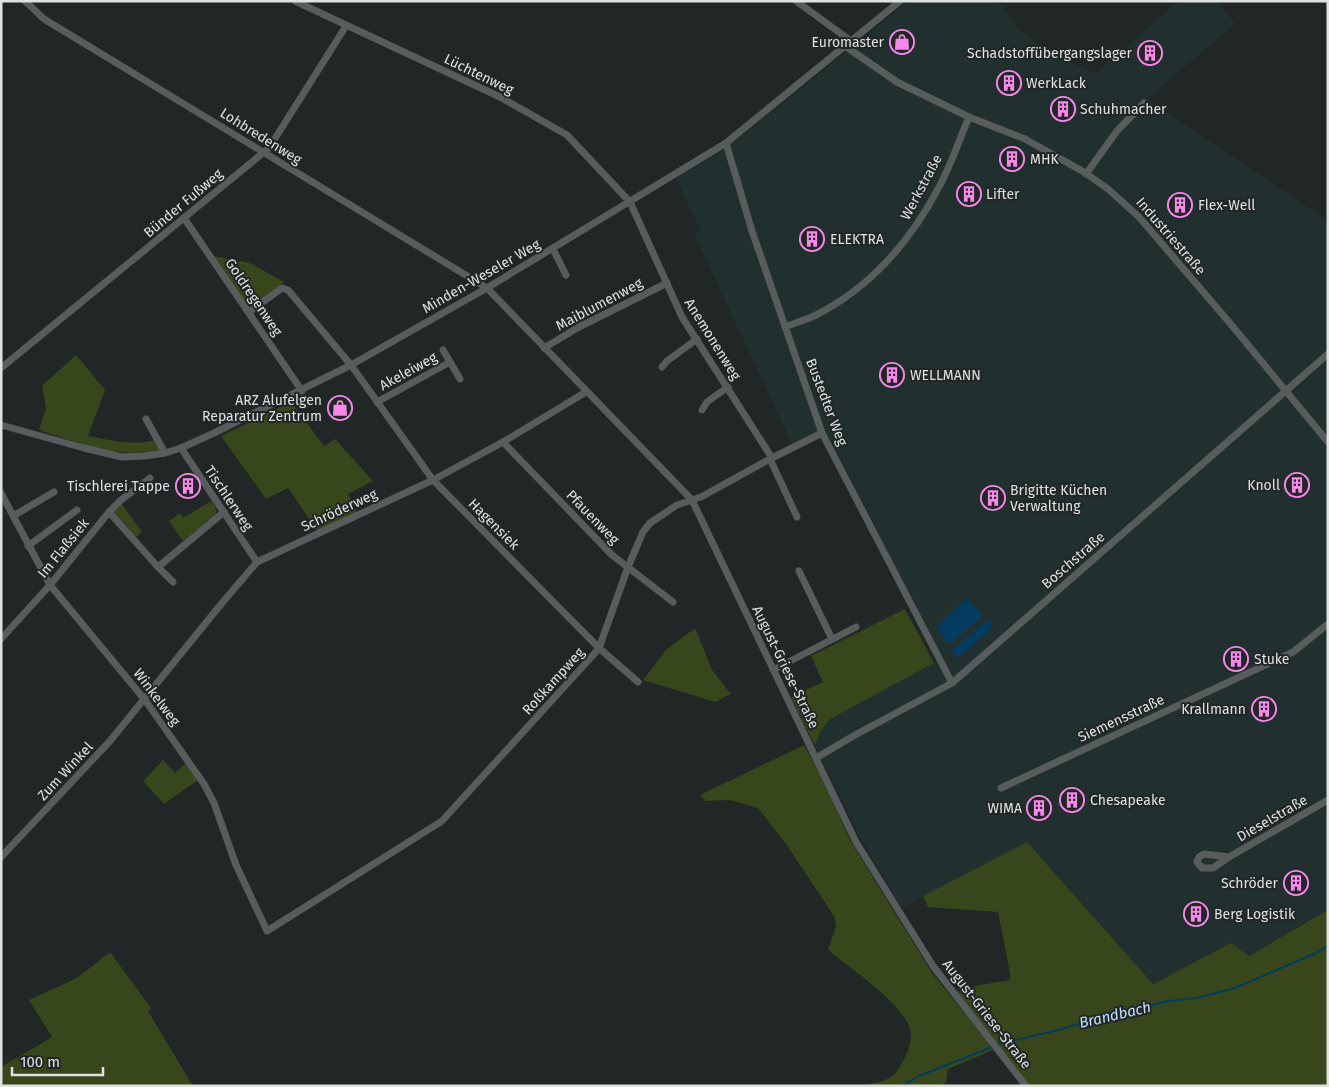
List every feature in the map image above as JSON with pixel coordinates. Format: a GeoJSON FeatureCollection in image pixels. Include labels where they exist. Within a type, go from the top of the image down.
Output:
{"type":"FeatureCollection","features":[{"type":"Feature","properties":{"kind":"street","name":"Lohbredenweg"},"geometry":{"type":"LineString","coordinates":[[25,1],[44,19],[487,288]]}},
{"type":"Feature","properties":{"kind":"street","name":"Lüchtenweg"},"geometry":{"type":"LineString","coordinates":[[295,1],[500,97],[567,135],[630,202]]}},
{"type":"Feature","properties":{"kind":"street"},"geometry":{"type":"LineString","coordinates":[[796,1],[851,41]]}},
{"type":"Feature","properties":{"kind":"street","name":"Minden-Weseler Weg"},"geometry":{"type":"LineString","coordinates":[[1,425],[109,455],[144,456],[181,448],[302,391],[352,365],[487,288],[726,143],[900,1]]}},
{"type":"Feature","properties":{"kind":"street","name":"Bünder Fußweg"},"geometry":{"type":"LineString","coordinates":[[1,368],[269,148],[346,26]]}},
{"type":"Feature","properties":{"kind":"street","name":"Industriestraße"},"geometry":{"type":"LineString","coordinates":[[845,46],[897,82],[969,117],[1025,139],[1108,188],[1139,217],[1328,442]]}},
{"type":"Feature","properties":{"kind":"street"},"geometry":{"type":"LineString","coordinates":[[1086,174],[1117,131],[1144,102]]}},
{"type":"Feature","properties":{"kind":"street","name":"Werkstraße"},"geometry":{"type":"LineString","coordinates":[[785,327],[814,316],[836,303],[878,271],[898,250],[940,186],[969,117]]}},
{"type":"Feature","properties":{"kind":"street","name":"Bustedter Weg"},"geometry":{"type":"LineString","coordinates":[[726,143],[752,231],[822,433],[952,683]]}},
{"type":"Feature","properties":{"kind":"street","name":"Anemonenweg"},"geometry":{"type":"LineString","coordinates":[[630,202],[682,317],[728,387],[771,459],[797,517]]}},
{"type":"Feature","properties":{"kind":"street","name":"Goldregenweg"},"geometry":{"type":"LineString","coordinates":[[184,218],[302,391]]}},
{"type":"Feature","properties":{"kind":"street"},"geometry":{"type":"LineString","coordinates":[[553,249],[566,275]]}},
{"type":"Feature","properties":{"kind":"street","name":"Maiblumenweg"},"geometry":{"type":"LineString","coordinates":[[544,348],[579,327],[666,284]]}},
{"type":"Feature","properties":{"kind":"street","name":"Hagensiek"},"geometry":{"type":"LineString","coordinates":[[249,312],[282,288],[288,290],[352,365],[433,480],[599,648],[638,682]]}},
{"type":"Feature","properties":{"kind":"street","name":"August-Griese-Straße"},"geometry":{"type":"LineString","coordinates":[[487,288],[692,500],[856,842],[933,966],[1026,1086]]}},
{"type":"Feature","properties":{"kind":"street"},"geometry":{"type":"LineString","coordinates":[[662,366],[697,339]]}},
{"type":"Feature","properties":{"kind":"street"},"geometry":{"type":"LineString","coordinates":[[444,350],[460,379]]}},
{"type":"Feature","properties":{"kind":"street","name":"Boschstraße"},"geometry":{"type":"LineString","coordinates":[[816,758],[854,735],[952,683],[1328,354]]}},
{"type":"Feature","properties":{"kind":"street","name":"Akeleiweg"},"geometry":{"type":"LineString","coordinates":[[377,402],[450,362]]}},
{"type":"Feature","properties":{"kind":"street"},"geometry":{"type":"LineString","coordinates":[[702,410],[708,402],[728,387]]}},
{"type":"Feature","properties":{"kind":"street","name":"Schröderweg"},"geometry":{"type":"LineString","coordinates":[[145,700],[257,562],[433,480],[503,442],[586,392]]}},
{"type":"Feature","properties":{"kind":"street"},"geometry":{"type":"LineString","coordinates":[[146,419],[164,453]]}},
{"type":"Feature","properties":{"kind":"street","name":"Minden-Weseler Weg"},"geometry":{"type":"LineString","coordinates":[[1,420],[28,431]]}},
{"type":"Feature","properties":{"kind":"street","name":"Roßkampweg"},"geometry":{"type":"LineString","coordinates":[[267,931],[442,821],[599,648],[628,567],[643,532],[650,524],[678,505],[701,497],[822,433]]}},
{"type":"Feature","properties":{"kind":"street","name":"Pfauenweg"},"geometry":{"type":"LineString","coordinates":[[503,442],[612,555],[673,602]]}},
{"type":"Feature","properties":{"kind":"street","name":"Tischlerweg"},"geometry":{"type":"LineString","coordinates":[[181,448],[257,562]]}},
{"type":"Feature","properties":{"kind":"street","name":"Im Flaßsiek"},"geometry":{"type":"LineString","coordinates":[[1,639],[50,585],[108,512],[150,478]]}},
{"type":"Feature","properties":{"kind":"street"},"geometry":{"type":"LineString","coordinates":[[13,516],[54,492]]}},
{"type":"Feature","properties":{"kind":"street","name":"Winkelweg"},"geometry":{"type":"LineString","coordinates":[[1,493],[50,585],[145,700],[204,784],[214,803],[236,865],[267,931]]}},
{"type":"Feature","properties":{"kind":"street"},"geometry":{"type":"LineString","coordinates":[[28,546],[77,510]]}},
{"type":"Feature","properties":{"kind":"street"},"geometry":{"type":"LineString","coordinates":[[108,512],[173,582]]}},
{"type":"Feature","properties":{"kind":"street"},"geometry":{"type":"LineString","coordinates":[[158,567],[224,512]]}},
{"type":"Feature","properties":{"kind":"street"},"geometry":{"type":"LineString","coordinates":[[799,571],[832,639]]}},
{"type":"Feature","properties":{"kind":"street","name":"Siemensstraße"},"geometry":{"type":"LineString","coordinates":[[1001,788],[1293,652],[1328,624]]}},
{"type":"Feature","properties":{"kind":"street"},"geometry":{"type":"LineString","coordinates":[[773,670],[856,627]]}},
{"type":"Feature","properties":{"kind":"street","name":"Zum Winkel"},"geometry":{"type":"LineString","coordinates":[[1,857],[110,742],[145,700]]}},
{"type":"Feature","properties":{"kind":"street","name":"Dieselstraße"},"geometry":{"type":"LineString","coordinates":[[1229,857],[1328,800]]}},
{"type":"Feature","properties":{"kind":"shaded area"},"geometry":{"type":"Polygon","coordinates":[[[909,1],[998,1],[1019,29],[1052,55],[1096,73],[1179,1],[1218,1],[1235,24],[1147,99],[1328,221],[1328,910],[1248,956],[1231,943],[1153,984],[1027,842],[902,908],[861,838],[814,744],[830,719],[942,658],[830,438],[814,433],[792,444],[694,234],[700,230],[676,178],[738,139],[909,1]]]}},
{"type":"Feature","properties":{"kind":"green space"},"geometry":{"type":"Polygon","coordinates":[[[214,256],[250,263],[284,282],[255,306],[250,307],[214,256]]]}},
{"type":"Feature","properties":{"kind":"green space"},"geometry":{"type":"Polygon","coordinates":[[[76,355],[105,390],[88,436],[113,441],[147,442],[155,440],[161,451],[128,453],[113,451],[84,445],[39,430],[46,408],[42,386],[76,355]]]}},
{"type":"Feature","properties":{"kind":"green space"},"geometry":{"type":"Polygon","coordinates":[[[291,402],[324,446],[335,439],[373,481],[348,494],[358,514],[318,532],[288,488],[266,499],[221,436],[291,402]]]}},
{"type":"Feature","properties":{"kind":"green space"},"geometry":{"type":"Polygon","coordinates":[[[211,501],[216,509],[215,515],[183,541],[169,521],[180,513],[183,518],[211,501]]]}},
{"type":"Feature","properties":{"kind":"green space"},"geometry":{"type":"Polygon","coordinates":[[[121,503],[142,532],[136,537],[112,510],[121,503]]]}},
{"type":"Feature","properties":{"kind":"green space"},"geometry":{"type":"Polygon","coordinates":[[[905,609],[934,663],[830,719],[814,744],[791,697],[823,682],[811,656],[905,609]]]}},
{"type":"Feature","properties":{"kind":"green space"},"geometry":{"type":"Polygon","coordinates":[[[695,628],[712,670],[731,694],[715,702],[643,680],[667,649],[695,628]]]}},
{"type":"Feature","properties":{"kind":"green space"},"geometry":{"type":"Polygon","coordinates":[[[804,745],[821,776],[851,842],[932,973],[993,1050],[948,1069],[946,1083],[939,1086],[862,1086],[890,1078],[898,1070],[907,1052],[911,1035],[905,1019],[874,986],[828,950],[836,926],[834,916],[786,844],[758,808],[730,800],[706,801],[700,795],[804,745]]]}},
{"type":"Feature","properties":{"kind":"green space"},"geometry":{"type":"Polygon","coordinates":[[[163,760],[175,773],[186,763],[198,780],[164,804],[143,781],[163,760]]]}},
{"type":"Feature","properties":{"kind":"green space"},"geometry":{"type":"Polygon","coordinates":[[[1027,842],[1153,984],[1231,943],[1249,956],[1328,910],[1328,1086],[1030,1086],[957,992],[980,985],[1010,980],[998,912],[928,907],[923,896],[1027,842]]]}},
{"type":"Feature","properties":{"kind":"green space"},"geometry":{"type":"Polygon","coordinates":[[[110,952],[151,1008],[148,1011],[193,1086],[4,1086],[1,1078],[1,1067],[52,1037],[29,1000],[77,978],[110,952]]]}},
{"type":"Feature","properties":{"kind":"water"},"geometry":{"type":"Polygon","coordinates":[[[967,598],[981,613],[981,617],[951,643],[946,642],[938,629],[938,625],[967,598]]]}},
{"type":"Feature","properties":{"kind":"water"},"geometry":{"type":"Polygon","coordinates":[[[986,621],[993,627],[959,657],[956,656],[952,650],[986,621]]]}},
{"type":"Feature","properties":{"kind":"waterway","name":"Brandbach"},"geometry":{"type":"LineString","coordinates":[[902,1086],[919,1076],[1002,1043],[1059,1030],[1095,1018],[1124,1013],[1168,1001],[1197,998],[1235,988],[1328,946]]}},
{"type":"Feature","properties":{"kind":"place","name":"Euromaster"},"geometry":{"type":"Point","coordinates":[902,42]}},
{"type":"Feature","properties":{"kind":"place","name":"Schadstoffübergangslager"},"geometry":{"type":"Point","coordinates":[1150,53]}},
{"type":"Feature","properties":{"kind":"place","name":"WerkLack"},"geometry":{"type":"Point","coordinates":[1009,83]}},
{"type":"Feature","properties":{"kind":"place","name":"Schuhmacher"},"geometry":{"type":"Point","coordinates":[1063,109]}},
{"type":"Feature","properties":{"kind":"place","name":"MHK"},"geometry":{"type":"Point","coordinates":[1012,159]}},
{"type":"Feature","properties":{"kind":"place","name":"Lifter"},"geometry":{"type":"Point","coordinates":[969,194]}},
{"type":"Feature","properties":{"kind":"place","name":"Flex-Well"},"geometry":{"type":"Point","coordinates":[1180,205]}},
{"type":"Feature","properties":{"kind":"place","name":"ELEKTRA"},"geometry":{"type":"Point","coordinates":[812,239]}},
{"type":"Feature","properties":{"kind":"place","name":"WELLMANN"},"geometry":{"type":"Point","coordinates":[892,375]}},
{"type":"Feature","properties":{"kind":"place","name":"ARZ Alufelgen Reparatur Zentrum"},"geometry":{"type":"Point","coordinates":[340,408]}},
{"type":"Feature","properties":{"kind":"place","name":"Knoll"},"geometry":{"type":"Point","coordinates":[1297,485]}},
{"type":"Feature","properties":{"kind":"place","name":"Tischlerei Tappe"},"geometry":{"type":"Point","coordinates":[188,486]}},
{"type":"Feature","properties":{"kind":"place","name":"Brigitte Küchen Verwaltung"},"geometry":{"type":"Point","coordinates":[993,498]}},
{"type":"Feature","properties":{"kind":"place","name":"Stuke"},"geometry":{"type":"Point","coordinates":[1236,659]}},
{"type":"Feature","properties":{"kind":"place","name":"Krallmann"},"geometry":{"type":"Point","coordinates":[1264,709]}},
{"type":"Feature","properties":{"kind":"place","name":"Chesapeake"},"geometry":{"type":"Point","coordinates":[1072,800]}},
{"type":"Feature","properties":{"kind":"place","name":"WIMA"},"geometry":{"type":"Point","coordinates":[1039,808]}},
{"type":"Feature","properties":{"kind":"place","name":"Schröder"},"geometry":{"type":"Point","coordinates":[1296,883]}},
{"type":"Feature","properties":{"kind":"place","name":"Berg Logistik"},"geometry":{"type":"Point","coordinates":[1196,914]}}]}
